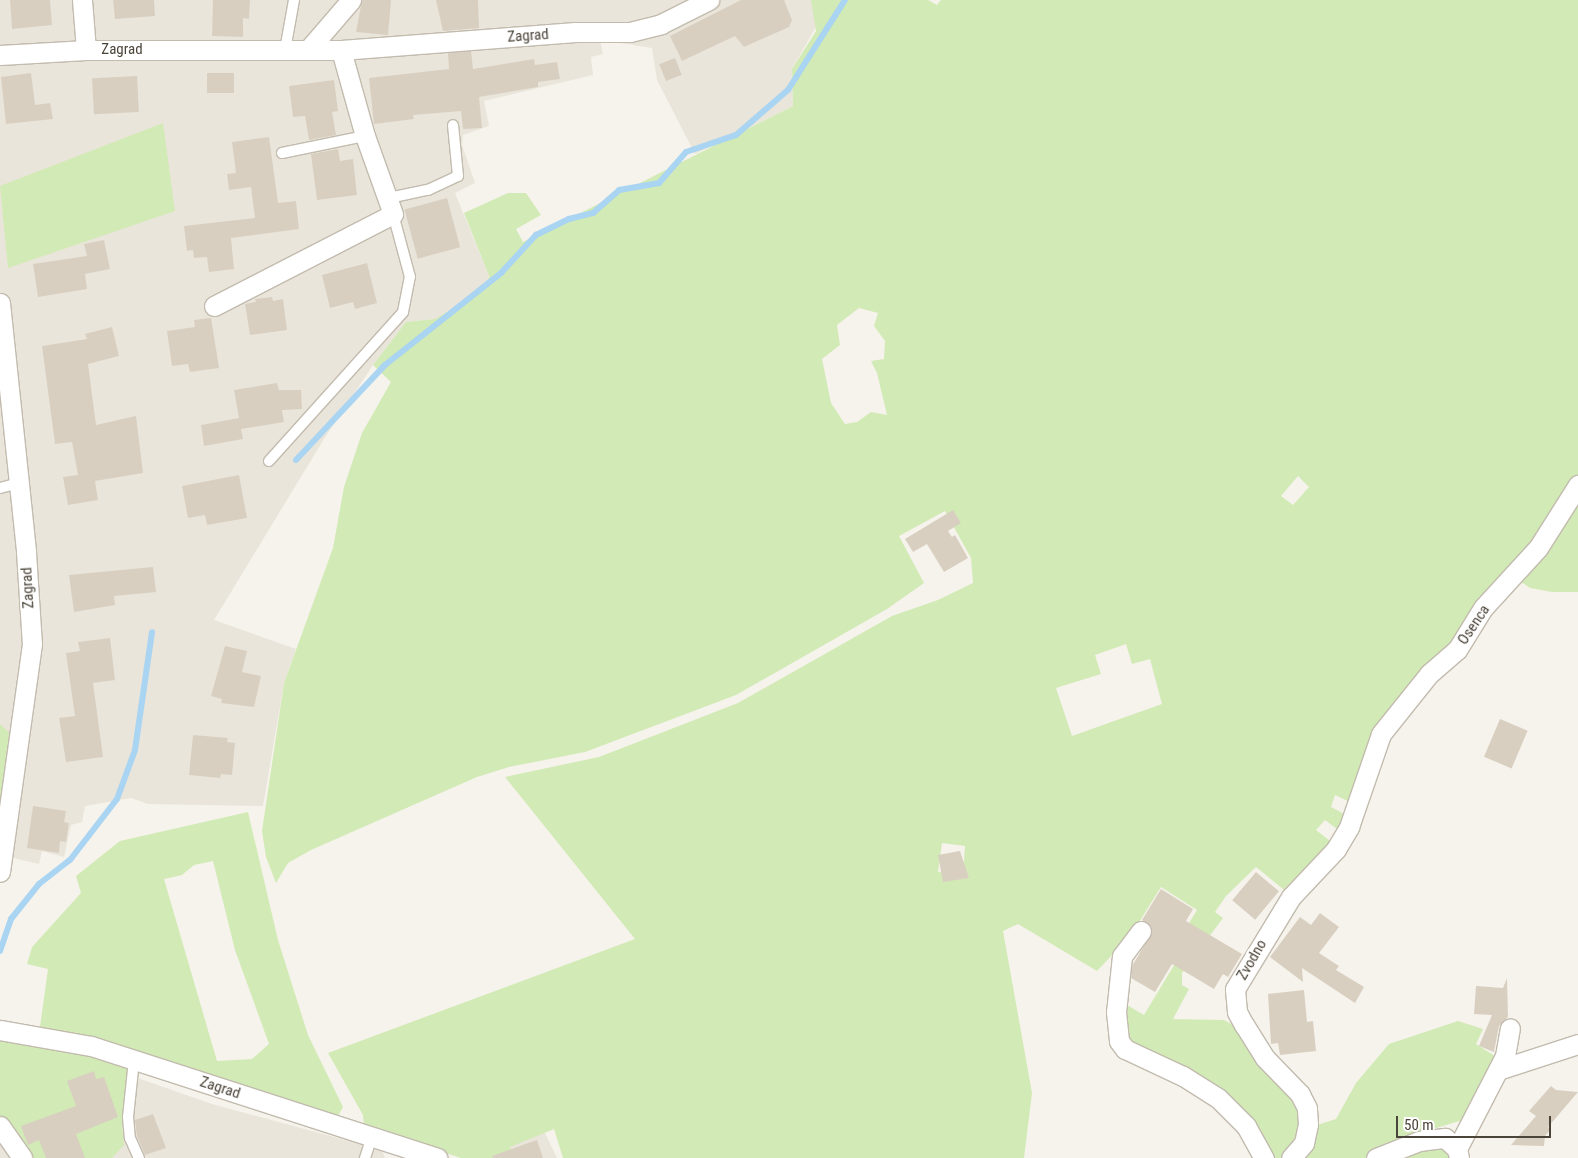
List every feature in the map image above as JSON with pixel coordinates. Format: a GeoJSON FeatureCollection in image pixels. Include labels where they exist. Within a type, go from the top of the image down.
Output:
{"type":"FeatureCollection","features":[{"type":"Feature","properties":{"kind":"street","name":"Zagrad"},"geometry":{"type":"LineString","coordinates":[[82,0],[86,50]]}},
{"type":"Feature","properties":{"kind":"street"},"geometry":{"type":"LineString","coordinates":[[308,50],[351,0]]}},
{"type":"Feature","properties":{"kind":"street","name":"Zagrad"},"geometry":{"type":"LineString","coordinates":[[0,55],[86,50],[341,50],[576,32],[630,32],[661,24],[709,0]]}},
{"type":"Feature","properties":{"kind":"street"},"geometry":{"type":"LineString","coordinates":[[214,306],[391,206],[365,136],[341,50]]}},
{"type":"Feature","properties":{"kind":"street","name":"Zagrad"},"geometry":{"type":"LineString","coordinates":[[0,303],[2,347],[19,483],[32,644],[0,872]]}},
{"type":"Feature","properties":{"kind":"street","name":"Osenca"},"geometry":{"type":"LineString","coordinates":[[1370,764],[1381,734],[1402,704],[1429,674],[1457,650],[1483,608],[1538,548],[1578,485]]}},
{"type":"Feature","properties":{"kind":"street","name":"Zvodno"},"geometry":{"type":"LineString","coordinates":[[1291,1158],[1304,1143],[1308,1124],[1307,1108],[1300,1094],[1265,1058],[1244,1025],[1237,1012],[1235,989],[1291,897],[1336,848],[1349,827],[1370,764]]}},
{"type":"Feature","properties":{"kind":"street"},"geometry":{"type":"LineString","coordinates":[[1141,931],[1122,956],[1116,1012],[1119,1041],[1125,1049],[1184,1076],[1218,1098],[1246,1126],[1264,1158]]}},
{"type":"Feature","properties":{"kind":"street"},"geometry":{"type":"LineString","coordinates":[[1376,1158],[1419,1140],[1445,1138],[1458,1153],[1498,1070],[1510,1041],[1510,1028]]}},
{"type":"Feature","properties":{"kind":"street","name":"Zagrad"},"geometry":{"type":"LineString","coordinates":[[0,1030],[91,1046],[437,1158]]}},
{"type":"Feature","properties":{"kind":"street"},"geometry":{"type":"LineString","coordinates":[[1498,1070],[1578,1044]]}},
{"type":"Feature","properties":{"kind":"street"},"geometry":{"type":"LineString","coordinates":[[0,1126],[22,1158]]}},
{"type":"Feature","properties":{"kind":"lane"},"geometry":{"type":"LineString","coordinates":[[285,50],[294,0]]}},
{"type":"Feature","properties":{"kind":"lane"},"geometry":{"type":"LineString","coordinates":[[269,462],[403,312],[410,277],[391,206],[458,176],[453,125]]}},
{"type":"Feature","properties":{"kind":"lane"},"geometry":{"type":"LineString","coordinates":[[282,153],[365,136]]}},
{"type":"Feature","properties":{"kind":"lane"},"geometry":{"type":"LineString","coordinates":[[0,488],[19,483]]}},
{"type":"Feature","properties":{"kind":"lane"},"geometry":{"type":"LineString","coordinates":[[134,1060],[128,1117],[130,1138],[139,1158]]}},
{"type":"Feature","properties":{"kind":"lane"},"geometry":{"type":"LineString","coordinates":[[366,1158],[372,1137]]}},
{"type":"Feature","properties":{"kind":"shaded area"},"geometry":{"type":"Polygon","coordinates":[[[0,0],[831,0],[792,69],[793,106],[695,154],[657,80],[652,48],[600,40],[603,54],[591,57],[593,75],[484,101],[489,126],[463,135],[462,145],[475,183],[455,193],[489,276],[486,289],[435,319],[406,322],[373,365],[324,439],[214,620],[296,649],[284,683],[263,806],[148,804],[131,798],[85,806],[82,822],[71,825],[64,857],[42,851],[39,864],[0,855],[0,0]]]}},
{"type":"Feature","properties":{"kind":"shaded area"},"geometry":{"type":"Polygon","coordinates":[[[112,1069],[212,1104],[382,1150],[385,1158],[0,1158],[0,1075],[112,1069]]]}},
{"type":"Feature","properties":{"kind":"shaded area"},"geometry":{"type":"Polygon","coordinates":[[[539,1121],[557,1158],[500,1158],[492,1126],[539,1121]]]}},
{"type":"Feature","properties":{"kind":"green space"},"geometry":{"type":"Polygon","coordinates":[[[811,0],[928,0],[937,5],[941,0],[1578,0],[1578,478],[1541,536],[1458,641],[1418,676],[1352,803],[1335,795],[1331,807],[1350,817],[1341,832],[1325,820],[1316,830],[1334,844],[1288,893],[1256,867],[1226,896],[1215,912],[1223,918],[1182,973],[1182,985],[1189,989],[1173,1019],[1224,1020],[1235,1026],[1298,1103],[1303,1135],[1285,1158],[1273,1158],[1261,1139],[1126,1040],[1122,1002],[1144,1015],[1182,952],[1175,946],[1197,910],[1161,887],[1131,935],[1097,971],[1018,924],[1003,931],[1032,1093],[1024,1158],[563,1158],[554,1129],[510,1147],[514,1158],[461,1158],[364,1127],[363,1115],[328,1053],[635,939],[505,777],[599,757],[738,703],[892,616],[938,600],[973,583],[971,558],[945,511],[899,536],[924,583],[887,609],[736,695],[585,752],[509,767],[477,777],[311,850],[288,863],[276,883],[266,857],[262,831],[284,683],[333,548],[344,487],[362,433],[391,382],[373,365],[406,322],[435,319],[486,289],[489,276],[464,213],[508,193],[526,193],[541,215],[516,229],[523,242],[793,106],[792,69],[816,31],[811,0]],[[859,308],[837,325],[840,345],[822,359],[831,403],[845,424],[857,422],[871,412],[887,415],[877,373],[871,361],[884,359],[885,341],[874,326],[878,313],[859,308]],[[1298,476],[1281,496],[1293,505],[1309,487],[1298,476]],[[1126,644],[1095,655],[1101,674],[1056,688],[1072,736],[1162,704],[1150,659],[1132,664],[1126,644]],[[942,843],[938,872],[963,874],[965,846],[942,843]]]}},
{"type":"Feature","properties":{"kind":"green space"},"geometry":{"type":"Polygon","coordinates":[[[163,123],[175,211],[8,268],[0,186],[163,123]]]}},
{"type":"Feature","properties":{"kind":"green space"},"geometry":{"type":"Polygon","coordinates":[[[1578,491],[1578,592],[1552,592],[1530,588],[1518,580],[1578,491]]]}},
{"type":"Feature","properties":{"kind":"green space"},"geometry":{"type":"Polygon","coordinates":[[[0,724],[13,736],[0,815],[0,724]]]}},
{"type":"Feature","properties":{"kind":"green space"},"geometry":{"type":"Polygon","coordinates":[[[248,812],[278,940],[308,1035],[343,1107],[338,1116],[135,1051],[40,1027],[48,969],[27,964],[32,947],[81,893],[76,876],[120,841],[248,812]],[[213,861],[194,865],[182,875],[164,879],[217,1061],[252,1059],[269,1044],[235,950],[213,861]]]}},
{"type":"Feature","properties":{"kind":"green space"},"geometry":{"type":"Polygon","coordinates":[[[1458,1021],[1483,1029],[1476,1044],[1501,1060],[1469,1118],[1404,1138],[1370,1158],[1302,1158],[1317,1125],[1336,1119],[1356,1083],[1389,1044],[1458,1021]]]}},
{"type":"Feature","properties":{"kind":"green space"},"geometry":{"type":"Polygon","coordinates":[[[0,1038],[78,1052],[127,1066],[131,1096],[122,1125],[124,1145],[112,1158],[28,1158],[0,1115],[0,1038]]]}},
{"type":"Feature","properties":{"kind":"green space"},"geometry":{"type":"Polygon","coordinates":[[[1422,1145],[1448,1147],[1454,1158],[1392,1158],[1422,1145]]]}},
{"type":"Feature","properties":{"kind":"building"},"geometry":{"type":"Polygon","coordinates":[[[10,0],[50,0],[52,25],[12,29],[10,0]]]}},
{"type":"Feature","properties":{"kind":"building"},"geometry":{"type":"Polygon","coordinates":[[[113,0],[154,0],[155,16],[115,19],[113,0]]]}},
{"type":"Feature","properties":{"kind":"building"},"geometry":{"type":"Polygon","coordinates":[[[213,0],[250,0],[249,19],[243,18],[243,37],[212,36],[213,0]]]}},
{"type":"Feature","properties":{"kind":"building"},"geometry":{"type":"Polygon","coordinates":[[[362,0],[391,0],[388,35],[356,32],[362,0]]]}},
{"type":"Feature","properties":{"kind":"building"},"geometry":{"type":"Polygon","coordinates":[[[436,0],[478,0],[479,28],[443,31],[436,0]]]}},
{"type":"Feature","properties":{"kind":"building"},"geometry":{"type":"Polygon","coordinates":[[[741,0],[784,0],[792,20],[789,27],[744,47],[735,36],[682,61],[670,36],[741,0]]]}},
{"type":"Feature","properties":{"kind":"building"},"geometry":{"type":"Polygon","coordinates":[[[471,51],[473,69],[534,59],[535,65],[557,62],[560,79],[538,82],[538,87],[479,97],[482,128],[463,129],[461,111],[413,115],[414,119],[374,124],[369,78],[449,69],[448,53],[471,51]]]}},
{"type":"Feature","properties":{"kind":"building"},"geometry":{"type":"Polygon","coordinates":[[[675,58],[682,75],[666,81],[659,64],[675,58]]]}},
{"type":"Feature","properties":{"kind":"building"},"geometry":{"type":"Polygon","coordinates":[[[31,73],[35,105],[50,103],[53,119],[6,124],[1,77],[31,73]]]}},
{"type":"Feature","properties":{"kind":"building"},"geometry":{"type":"Polygon","coordinates":[[[207,73],[234,73],[234,93],[207,93],[207,73]]]}},
{"type":"Feature","properties":{"kind":"building"},"geometry":{"type":"Polygon","coordinates":[[[137,76],[139,112],[94,114],[92,78],[137,76]]]}},
{"type":"Feature","properties":{"kind":"building"},"geometry":{"type":"Polygon","coordinates":[[[334,80],[338,111],[332,112],[336,135],[309,140],[305,116],[293,117],[289,86],[334,80]]]}},
{"type":"Feature","properties":{"kind":"building"},"geometry":{"type":"Polygon","coordinates":[[[269,137],[278,203],[296,201],[299,229],[231,238],[234,269],[209,272],[207,257],[194,258],[193,250],[187,251],[184,226],[255,218],[251,187],[229,190],[227,174],[236,173],[232,142],[269,137]]]}},
{"type":"Feature","properties":{"kind":"building"},"geometry":{"type":"Polygon","coordinates":[[[338,149],[340,161],[353,159],[357,195],[317,200],[311,154],[338,149]]]}},
{"type":"Feature","properties":{"kind":"building"},"geometry":{"type":"Polygon","coordinates":[[[447,198],[460,247],[418,259],[404,209],[447,198]]]}},
{"type":"Feature","properties":{"kind":"building"},"geometry":{"type":"Polygon","coordinates":[[[104,240],[110,269],[85,274],[87,289],[38,297],[33,264],[87,256],[84,244],[104,240]]]}},
{"type":"Feature","properties":{"kind":"building"},"geometry":{"type":"Polygon","coordinates":[[[367,263],[377,303],[355,309],[353,302],[330,308],[322,275],[367,263]]]}},
{"type":"Feature","properties":{"kind":"building"},"geometry":{"type":"Polygon","coordinates":[[[272,297],[273,301],[283,299],[287,330],[250,335],[245,304],[256,302],[255,299],[272,297]]]}},
{"type":"Feature","properties":{"kind":"building"},"geometry":{"type":"Polygon","coordinates":[[[211,318],[219,368],[190,372],[188,364],[172,366],[167,331],[195,327],[194,320],[211,318]]]}},
{"type":"Feature","properties":{"kind":"building"},"geometry":{"type":"Polygon","coordinates":[[[112,327],[119,356],[88,364],[96,425],[136,416],[143,473],[95,481],[98,500],[68,505],[63,477],[78,475],[72,442],[55,444],[42,346],[87,339],[85,334],[112,327]]]}},
{"type":"Feature","properties":{"kind":"building"},"geometry":{"type":"Polygon","coordinates":[[[277,383],[279,390],[301,390],[302,409],[282,410],[284,422],[241,429],[243,439],[204,446],[201,425],[239,418],[234,390],[277,383]]]}},
{"type":"Feature","properties":{"kind":"building"},"geometry":{"type":"Polygon","coordinates":[[[239,475],[247,518],[207,525],[205,515],[188,518],[182,486],[239,475]]]}},
{"type":"Feature","properties":{"kind":"building"},"geometry":{"type":"Polygon","coordinates":[[[953,510],[961,523],[948,531],[952,537],[955,535],[968,558],[944,572],[927,544],[913,552],[905,539],[953,510]]]}},
{"type":"Feature","properties":{"kind":"building"},"geometry":{"type":"Polygon","coordinates":[[[153,567],[156,592],[114,596],[115,605],[74,612],[69,575],[153,567]]]}},
{"type":"Feature","properties":{"kind":"building"},"geometry":{"type":"Polygon","coordinates":[[[110,638],[115,680],[93,683],[103,757],[66,762],[59,718],[75,716],[66,653],[80,651],[78,642],[110,638]]]}},
{"type":"Feature","properties":{"kind":"building"},"geometry":{"type":"Polygon","coordinates":[[[225,646],[247,651],[242,672],[261,676],[254,707],[221,703],[222,699],[211,696],[225,646]]]}},
{"type":"Feature","properties":{"kind":"building"},"geometry":{"type":"Polygon","coordinates":[[[1500,719],[1528,731],[1512,768],[1484,757],[1500,719]]]}},
{"type":"Feature","properties":{"kind":"building"},"geometry":{"type":"Polygon","coordinates":[[[193,735],[228,738],[227,742],[235,743],[232,775],[221,774],[220,778],[189,775],[193,735]]]}},
{"type":"Feature","properties":{"kind":"building"},"geometry":{"type":"Polygon","coordinates":[[[33,806],[66,811],[64,822],[69,823],[66,842],[60,841],[59,853],[27,848],[33,806]]]}},
{"type":"Feature","properties":{"kind":"building"},"geometry":{"type":"Polygon","coordinates":[[[960,851],[969,878],[943,882],[938,855],[960,851]]]}},
{"type":"Feature","properties":{"kind":"building"},"geometry":{"type":"Polygon","coordinates":[[[1256,872],[1279,891],[1255,920],[1232,900],[1256,872]]]}},
{"type":"Feature","properties":{"kind":"building"},"geometry":{"type":"Polygon","coordinates":[[[1161,889],[1193,909],[1186,921],[1242,954],[1228,977],[1223,974],[1214,989],[1172,964],[1155,992],[1131,978],[1132,966],[1152,933],[1151,926],[1142,920],[1161,889]]]}},
{"type":"Feature","properties":{"kind":"building"},"geometry":{"type":"Polygon","coordinates":[[[1320,913],[1339,927],[1319,953],[1339,966],[1336,970],[1364,987],[1355,1003],[1302,968],[1303,982],[1270,957],[1300,917],[1311,925],[1320,913]]]}},
{"type":"Feature","properties":{"kind":"building"},"geometry":{"type":"Polygon","coordinates":[[[1507,978],[1508,1017],[1499,1026],[1494,1052],[1479,1046],[1492,1015],[1474,1014],[1476,986],[1503,988],[1507,978]]]}},
{"type":"Feature","properties":{"kind":"building"},"geometry":{"type":"Polygon","coordinates":[[[1304,990],[1307,1022],[1313,1021],[1316,1051],[1280,1055],[1278,1043],[1271,1044],[1268,994],[1304,990]]]}},
{"type":"Feature","properties":{"kind":"building"},"geometry":{"type":"Polygon","coordinates":[[[94,1071],[96,1079],[104,1077],[118,1117],[76,1134],[85,1158],[46,1158],[39,1140],[28,1145],[21,1126],[76,1106],[67,1081],[94,1071]]]}},
{"type":"Feature","properties":{"kind":"building"},"geometry":{"type":"Polygon","coordinates":[[[1551,1086],[1556,1090],[1578,1092],[1548,1127],[1551,1129],[1545,1136],[1544,1146],[1511,1145],[1536,1116],[1529,1111],[1551,1086]]]}},
{"type":"Feature","properties":{"kind":"building"},"geometry":{"type":"Polygon","coordinates":[[[153,1114],[166,1148],[145,1155],[137,1136],[135,1120],[153,1114]]]}},
{"type":"Feature","properties":{"kind":"building"},"geometry":{"type":"Polygon","coordinates":[[[537,1140],[543,1158],[493,1158],[492,1156],[537,1140]]]}},
{"type":"Feature","properties":{"kind":"waterway"},"geometry":{"type":"LineString","coordinates":[[296,460],[385,365],[501,273],[536,235],[569,219],[593,213],[619,190],[659,183],[686,152],[736,135],[788,90],[845,0]]}},
{"type":"Feature","properties":{"kind":"waterway"},"geometry":{"type":"LineString","coordinates":[[0,951],[11,919],[39,884],[70,860],[117,799],[135,750],[152,632]]}}]}
